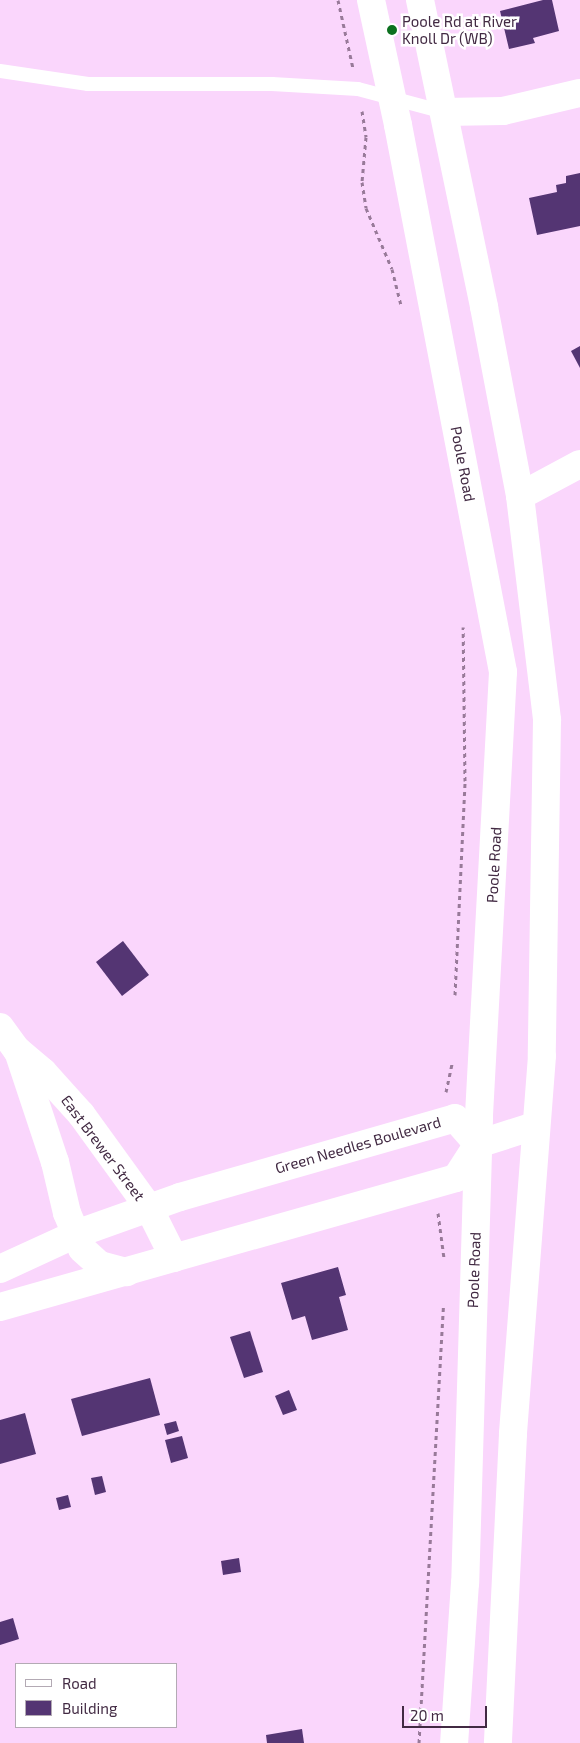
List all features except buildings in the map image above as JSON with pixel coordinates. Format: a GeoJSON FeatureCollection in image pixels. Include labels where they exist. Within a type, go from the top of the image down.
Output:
{"type":"FeatureCollection","features":[{"type":"Feature","properties":{"kind":"main road","name":"Poole Road"},"geometry":{"type":"LineString","coordinates":[[371,0],[503,672],[478,1144],[465,1584],[454,1743]]}},
{"type":"Feature","properties":{"kind":"main road"},"geometry":{"type":"LineString","coordinates":[[420,0],[520,496],[547,720],[544,996],[513,1434],[498,1743]]}},
{"type":"Feature","properties":{"kind":"main road"},"geometry":{"type":"LineString","coordinates":[[444,112],[502,111],[580,93]]}},
{"type":"Feature","properties":{"kind":"main road"},"geometry":{"type":"LineString","coordinates":[[520,496],[580,464]]}},
{"type":"Feature","properties":{"kind":"main road","name":"East Brewer Street"},"geometry":{"type":"LineString","coordinates":[[0,1028],[17,1050],[43,1072],[81,1114],[149,1208],[174,1258]]}},
{"type":"Feature","properties":{"kind":"main road","name":"East Brewer Street"},"geometry":{"type":"LineString","coordinates":[[17,1050],[82,1249],[100,1265],[127,1272]]}},
{"type":"Feature","properties":{"kind":"main road","name":"Green Needles Boulevard"},"geometry":{"type":"LineString","coordinates":[[0,1269],[76,1234],[149,1208],[456,1118],[478,1144]]}},
{"type":"Feature","properties":{"kind":"main road"},"geometry":{"type":"LineString","coordinates":[[0,1307],[456,1178],[478,1144],[534,1126]]}},
{"type":"Feature","properties":{"kind":"lane"},"geometry":{"type":"LineString","coordinates":[[0,71],[88,84],[272,84],[358,89],[392,100],[444,112]]}},
{"type":"Feature","properties":{"kind":"path"},"geometry":{"type":"LineString","coordinates":[[338,0],[358,89],[366,137],[362,182],[366,208],[392,269],[402,306]]}},
{"type":"Feature","properties":{"kind":"path"},"geometry":{"type":"LineString","coordinates":[[454,1006],[465,781],[462,619]]}},
{"type":"Feature","properties":{"kind":"path"},"geometry":{"type":"LineString","coordinates":[[444,1099],[452,1055]]}},
{"type":"Feature","properties":{"kind":"path"},"geometry":{"type":"LineString","coordinates":[[436,1203],[444,1262]]}},
{"type":"Feature","properties":{"kind":"path"},"geometry":{"type":"LineString","coordinates":[[419,1743],[443,1300]]}},
{"type":"Feature","properties":{"kind":"place","name":"Poole Rd at River Knoll Dr (WB)"},"geometry":{"type":"Point","coordinates":[392,30]}}]}
